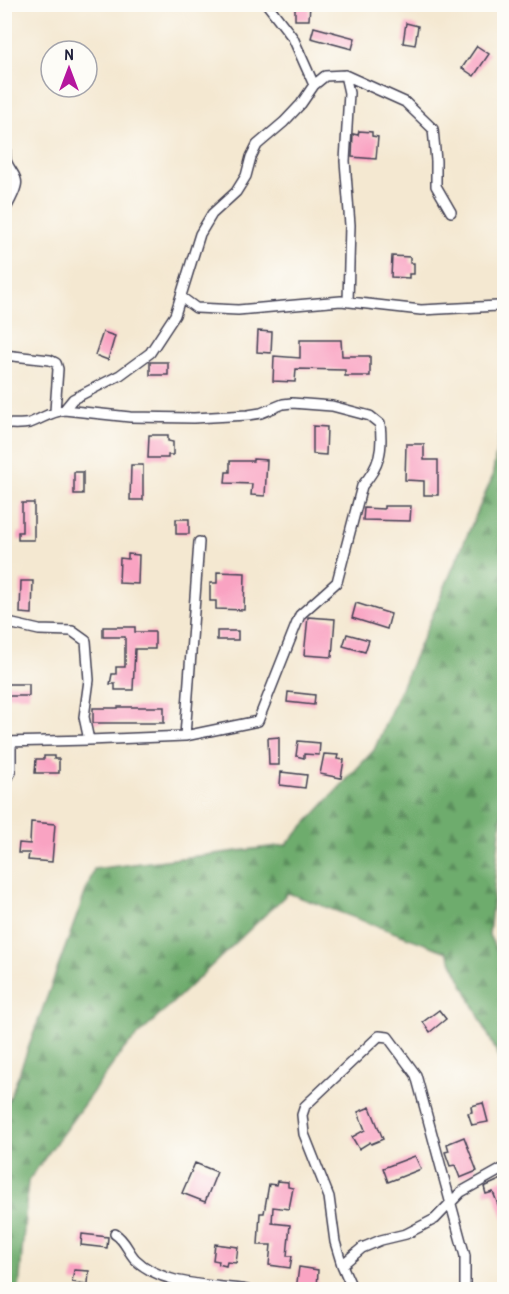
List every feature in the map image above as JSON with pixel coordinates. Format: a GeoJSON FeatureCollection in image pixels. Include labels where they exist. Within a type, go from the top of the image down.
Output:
{"type":"FeatureCollection","features":[{"type":"Feature","properties":{"kind":"street"},"geometry":{"type":"LineString","coordinates":[[267,4],[293,38],[314,85]]}},
{"type":"Feature","properties":{"kind":"street"},"geometry":{"type":"LineString","coordinates":[[345,75],[349,93],[345,161],[350,225],[348,302]]}},
{"type":"Feature","properties":{"kind":"street"},"geometry":{"type":"LineString","coordinates":[[4,424],[30,423],[60,411],[73,399],[120,375],[150,353],[175,315],[200,234],[212,214],[236,192],[246,176],[257,145],[301,104],[314,85],[325,76],[345,75],[405,102],[433,129],[436,186],[451,212]]}},
{"type":"Feature","properties":{"kind":"street"},"geometry":{"type":"LineString","coordinates":[[4,107],[8,118],[7,163],[16,180],[16,185],[4,212]]}},
{"type":"Feature","properties":{"kind":"street"},"geometry":{"type":"LineString","coordinates":[[180,297],[196,308],[238,310],[348,302],[421,310],[498,306]]}},
{"type":"Feature","properties":{"kind":"street"},"geometry":{"type":"LineString","coordinates":[[4,355],[50,360],[56,363],[60,411]]}},
{"type":"Feature","properties":{"kind":"street"},"geometry":{"type":"LineString","coordinates":[[4,784],[11,772],[8,742],[184,736],[258,722],[300,615],[337,582],[362,486],[372,474],[383,446],[380,424],[370,416],[332,406],[292,403],[248,415],[194,418],[130,417],[60,411]]}},
{"type":"Feature","properties":{"kind":"street"},"geometry":{"type":"LineString","coordinates":[[184,736],[199,542]]}},
{"type":"Feature","properties":{"kind":"street"},"geometry":{"type":"LineString","coordinates":[[4,622],[39,630],[72,631],[86,641],[89,680],[84,717],[88,740]]}},
{"type":"Feature","properties":{"kind":"street"},"geometry":{"type":"LineString","coordinates":[[353,1290],[335,1242],[329,1197],[304,1134],[302,1115],[305,1106],[379,1036],[388,1037],[416,1076],[465,1256],[465,1290]]}},
{"type":"Feature","properties":{"kind":"street"},"geometry":{"type":"LineString","coordinates":[[342,1265],[362,1248],[381,1240],[406,1234],[435,1219],[461,1192],[504,1168]]}},
{"type":"Feature","properties":{"kind":"street"},"geometry":{"type":"LineString","coordinates":[[115,1234],[122,1238],[136,1259],[158,1273],[183,1282],[247,1290]]}},
{"type":"Feature","properties":{"kind":"green space"},"geometry":{"type":"Polygon","coordinates":[[[504,405],[504,795],[489,935],[504,965],[504,1067],[447,952],[288,893],[124,1049],[28,1181],[19,1289],[5,1289],[5,1108],[94,869],[286,845],[374,750],[492,478],[504,405]]]}},
{"type":"Feature","properties":{"kind":"building"},"geometry":{"type":"Polygon","coordinates":[[[295,4],[310,4],[309,20],[295,20],[295,4]]]}},
{"type":"Feature","properties":{"kind":"building"},"geometry":{"type":"Polygon","coordinates":[[[406,23],[418,26],[415,45],[403,43],[406,23]]]}},
{"type":"Feature","properties":{"kind":"building"},"geometry":{"type":"Polygon","coordinates":[[[314,27],[355,38],[352,49],[311,38],[314,27]]]}},
{"type":"Feature","properties":{"kind":"building"},"geometry":{"type":"Polygon","coordinates":[[[477,46],[489,54],[474,76],[462,68],[477,46]]]}},
{"type":"Feature","properties":{"kind":"building"},"geometry":{"type":"Polygon","coordinates":[[[359,131],[372,132],[372,136],[378,137],[376,159],[352,157],[353,134],[358,135],[359,131]]]}},
{"type":"Feature","properties":{"kind":"building"},"geometry":{"type":"Polygon","coordinates":[[[392,256],[410,257],[410,263],[414,263],[414,274],[409,274],[409,278],[391,277],[392,256]]]}},
{"type":"Feature","properties":{"kind":"building"},"geometry":{"type":"Polygon","coordinates":[[[258,331],[272,332],[271,353],[257,352],[258,331]]]}},
{"type":"Feature","properties":{"kind":"building"},"geometry":{"type":"Polygon","coordinates":[[[103,332],[115,336],[108,360],[95,355],[103,332]]]}},
{"type":"Feature","properties":{"kind":"building"},"geometry":{"type":"Polygon","coordinates":[[[300,340],[341,340],[342,356],[370,356],[370,376],[345,376],[345,370],[296,369],[295,382],[273,381],[274,356],[300,358],[300,340]]]}},
{"type":"Feature","properties":{"kind":"building"},"geometry":{"type":"Polygon","coordinates":[[[150,362],[168,362],[168,375],[150,375],[150,362]]]}},
{"type":"Feature","properties":{"kind":"building"},"geometry":{"type":"Polygon","coordinates":[[[313,426],[327,427],[326,455],[313,454],[313,426]]]}},
{"type":"Feature","properties":{"kind":"building"},"geometry":{"type":"Polygon","coordinates":[[[149,435],[168,435],[168,441],[173,442],[173,455],[168,455],[168,458],[148,458],[149,435]]]}},
{"type":"Feature","properties":{"kind":"building"},"geometry":{"type":"Polygon","coordinates":[[[406,444],[424,444],[424,460],[438,460],[438,495],[424,495],[424,481],[405,480],[406,444]]]}},
{"type":"Feature","properties":{"kind":"building"},"geometry":{"type":"Polygon","coordinates":[[[253,459],[267,460],[265,496],[251,495],[252,484],[225,483],[226,472],[230,472],[230,461],[253,461],[253,459]]]}},
{"type":"Feature","properties":{"kind":"building"},"geometry":{"type":"Polygon","coordinates":[[[131,465],[143,465],[143,500],[130,500],[131,465]]]}},
{"type":"Feature","properties":{"kind":"building"},"geometry":{"type":"Polygon","coordinates":[[[74,472],[83,472],[83,494],[74,494],[74,472]]]}},
{"type":"Feature","properties":{"kind":"building"},"geometry":{"type":"Polygon","coordinates":[[[22,503],[34,503],[34,540],[18,540],[18,532],[22,532],[22,503]]]}},
{"type":"Feature","properties":{"kind":"building"},"geometry":{"type":"Polygon","coordinates":[[[384,506],[411,506],[410,521],[363,520],[364,508],[384,509],[384,506]]]}},
{"type":"Feature","properties":{"kind":"building"},"geometry":{"type":"Polygon","coordinates":[[[176,519],[189,519],[189,534],[176,534],[176,519]]]}},
{"type":"Feature","properties":{"kind":"building"},"geometry":{"type":"Polygon","coordinates":[[[128,554],[139,555],[138,584],[119,583],[120,558],[128,559],[128,554]]]}},
{"type":"Feature","properties":{"kind":"building"},"geometry":{"type":"Polygon","coordinates":[[[217,572],[245,573],[244,610],[216,609],[216,601],[210,601],[210,583],[217,583],[217,572]]]}},
{"type":"Feature","properties":{"kind":"building"},"geometry":{"type":"Polygon","coordinates":[[[21,581],[33,581],[32,614],[20,613],[21,581]]]}},
{"type":"Feature","properties":{"kind":"building"},"geometry":{"type":"Polygon","coordinates":[[[356,603],[391,614],[387,629],[352,618],[356,603]]]}},
{"type":"Feature","properties":{"kind":"building"},"geometry":{"type":"Polygon","coordinates":[[[308,617],[335,619],[332,657],[304,655],[308,617]]]}},
{"type":"Feature","properties":{"kind":"building"},"geometry":{"type":"Polygon","coordinates":[[[103,627],[135,627],[135,632],[155,632],[155,649],[135,649],[133,690],[115,690],[115,684],[110,684],[112,674],[116,674],[116,667],[125,667],[125,637],[103,637],[103,627]]]}},
{"type":"Feature","properties":{"kind":"building"},"geometry":{"type":"Polygon","coordinates":[[[217,631],[238,631],[238,640],[217,640],[217,631]]]}},
{"type":"Feature","properties":{"kind":"building"},"geometry":{"type":"Polygon","coordinates":[[[347,634],[369,640],[365,652],[343,646],[347,634]]]}},
{"type":"Feature","properties":{"kind":"building"},"geometry":{"type":"Polygon","coordinates":[[[4,684],[29,684],[29,696],[4,696],[4,684]]]}},
{"type":"Feature","properties":{"kind":"building"},"geometry":{"type":"Polygon","coordinates":[[[288,692],[315,695],[314,705],[287,702],[288,692]]]}},
{"type":"Feature","properties":{"kind":"building"},"geometry":{"type":"Polygon","coordinates":[[[164,707],[164,723],[93,723],[93,708],[164,707]]]}},
{"type":"Feature","properties":{"kind":"building"},"geometry":{"type":"Polygon","coordinates":[[[279,737],[279,765],[269,765],[268,738],[279,737]]]}},
{"type":"Feature","properties":{"kind":"building"},"geometry":{"type":"Polygon","coordinates":[[[298,741],[320,743],[319,755],[304,754],[304,758],[296,756],[298,741]]]}},
{"type":"Feature","properties":{"kind":"building"},"geometry":{"type":"Polygon","coordinates":[[[324,754],[338,755],[337,759],[344,760],[341,778],[320,774],[324,754]]]}},
{"type":"Feature","properties":{"kind":"building"},"geometry":{"type":"Polygon","coordinates":[[[44,756],[54,756],[54,759],[59,759],[59,773],[35,773],[36,759],[44,759],[44,756]]]}},
{"type":"Feature","properties":{"kind":"building"},"geometry":{"type":"Polygon","coordinates":[[[281,772],[307,775],[305,788],[280,785],[281,772]]]}},
{"type":"Feature","properties":{"kind":"building"},"geometry":{"type":"Polygon","coordinates":[[[31,822],[55,824],[52,862],[28,860],[29,853],[18,853],[19,843],[30,844],[31,822]]]}},
{"type":"Feature","properties":{"kind":"building"},"geometry":{"type":"Polygon","coordinates":[[[439,1010],[446,1019],[430,1032],[423,1022],[439,1010]]]}},
{"type":"Feature","properties":{"kind":"building"},"geometry":{"type":"Polygon","coordinates":[[[483,1103],[488,1122],[472,1125],[468,1113],[472,1112],[471,1106],[483,1103]]]}},
{"type":"Feature","properties":{"kind":"building"},"geometry":{"type":"Polygon","coordinates":[[[370,1107],[383,1139],[371,1144],[370,1142],[359,1149],[352,1137],[365,1130],[358,1112],[370,1107]]]}},
{"type":"Feature","properties":{"kind":"building"},"geometry":{"type":"Polygon","coordinates":[[[464,1137],[477,1171],[460,1178],[455,1165],[450,1166],[445,1152],[449,1151],[447,1144],[464,1137]]]}},
{"type":"Feature","properties":{"kind":"building"},"geometry":{"type":"Polygon","coordinates":[[[415,1156],[421,1169],[388,1182],[383,1168],[415,1156]]]}},
{"type":"Feature","properties":{"kind":"building"},"geometry":{"type":"Polygon","coordinates":[[[195,1163],[217,1172],[205,1202],[182,1193],[195,1163]]]}},
{"type":"Feature","properties":{"kind":"building"},"geometry":{"type":"Polygon","coordinates":[[[504,1178],[504,1220],[493,1192],[486,1194],[484,1187],[504,1178]]]}},
{"type":"Feature","properties":{"kind":"building"},"geometry":{"type":"Polygon","coordinates":[[[277,1181],[288,1182],[288,1187],[293,1188],[289,1209],[273,1207],[272,1223],[290,1225],[287,1256],[292,1256],[290,1268],[269,1265],[271,1245],[258,1245],[260,1213],[264,1213],[269,1184],[276,1185],[277,1181]]]}},
{"type":"Feature","properties":{"kind":"building"},"geometry":{"type":"Polygon","coordinates":[[[82,1234],[108,1237],[107,1248],[81,1245],[82,1234]]]}},
{"type":"Feature","properties":{"kind":"building"},"geometry":{"type":"Polygon","coordinates":[[[215,1244],[238,1247],[236,1263],[227,1262],[226,1266],[213,1260],[215,1244]]]}},
{"type":"Feature","properties":{"kind":"building"},"geometry":{"type":"Polygon","coordinates":[[[299,1267],[318,1270],[317,1290],[296,1290],[299,1267]]]}},
{"type":"Feature","properties":{"kind":"building"},"geometry":{"type":"Polygon","coordinates":[[[74,1270],[89,1271],[88,1284],[72,1282],[74,1270]]]}}]}
